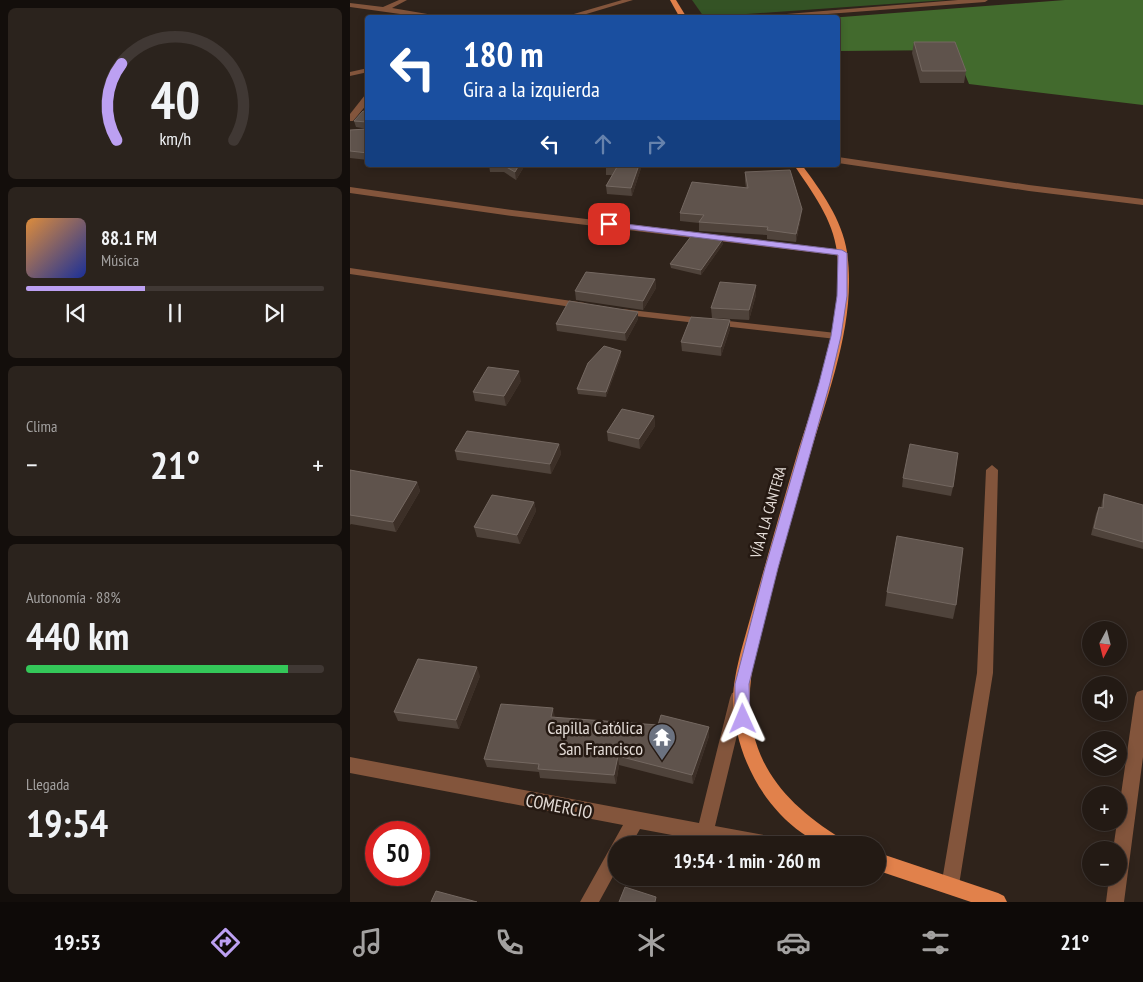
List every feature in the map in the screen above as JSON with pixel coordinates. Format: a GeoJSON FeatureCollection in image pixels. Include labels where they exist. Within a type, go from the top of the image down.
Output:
{"type":"FeatureCollection","features":[{"type":"Feature","properties":{"kind":"main road"},"geometry":{"type":"LineString","coordinates":[[673,0],[682,15]]}},
{"type":"Feature","properties":{"kind":"main road","name":"VÍA A LA CANTERA"},"geometry":{"type":"LineString","coordinates":[[799,167],[828,211],[839,238],[842,253],[842,296],[836,336],[825,383],[771,568],[742,684],[743,719],[748,745],[757,768],[769,790],[788,812],[821,836]]}},
{"type":"Feature","properties":{"kind":"main road"},"geometry":{"type":"LineString","coordinates":[[886,864],[998,902]]}},
{"type":"Feature","properties":{"kind":"street"},"geometry":{"type":"LineString","coordinates":[[385,9],[404,0]]}},
{"type":"Feature","properties":{"kind":"street"},"geometry":{"type":"LineString","coordinates":[[574,15],[630,0]]}},
{"type":"Feature","properties":{"kind":"street"},"geometry":{"type":"LineString","coordinates":[[781,15],[985,0]]}},
{"type":"Feature","properties":{"kind":"street"},"geometry":{"type":"LineString","coordinates":[[351,5],[427,15]]}},
{"type":"Feature","properties":{"kind":"street"},"geometry":{"type":"LineString","coordinates":[[350,74],[365,71]]}},
{"type":"Feature","properties":{"kind":"street"},"geometry":{"type":"LineString","coordinates":[[350,119],[365,101]]}},
{"type":"Feature","properties":{"kind":"street"},"geometry":{"type":"LineString","coordinates":[[840,160],[1029,188],[1143,202]]}},
{"type":"Feature","properties":{"kind":"street"},"geometry":{"type":"LineString","coordinates":[[350,190],[512,213],[842,253]]}},
{"type":"Feature","properties":{"kind":"street"},"geometry":{"type":"LineString","coordinates":[[350,271],[594,307]]}},
{"type":"Feature","properties":{"kind":"street"},"geometry":{"type":"LineString","coordinates":[[613,310],[836,336]]}},
{"type":"Feature","properties":{"kind":"street"},"geometry":{"type":"LineString","coordinates":[[886,870],[950,885],[984,673],[992,470]]}},
{"type":"Feature","properties":{"kind":"street"},"geometry":{"type":"LineString","coordinates":[[705,833],[742,684]]}},
{"type":"Feature","properties":{"kind":"street"},"geometry":{"type":"LineString","coordinates":[[1116,902],[1143,697]]}},
{"type":"Feature","properties":{"kind":"street","name":"COMERCIO"},"geometry":{"type":"LineString","coordinates":[[350,765],[721,836]]}},
{"type":"Feature","properties":{"kind":"street"},"geometry":{"type":"LineString","coordinates":[[627,836],[636,820]]}},
{"type":"Feature","properties":{"kind":"street"},"geometry":{"type":"LineString","coordinates":[[589,902],[608,868]]}},
{"type":"Feature","properties":{"kind":"green space"},"geometry":{"type":"Polygon","coordinates":[[[692,0],[946,0],[732,15],[703,15],[692,0]]]}},
{"type":"Feature","properties":{"kind":"green space"},"geometry":{"type":"Polygon","coordinates":[[[1065,0],[1143,0],[1143,105],[969,84],[955,50],[840,51],[840,17],[1065,0]]]}},
{"type":"Feature","properties":{"kind":"building"},"geometry":{"type":"Polygon","coordinates":[[[914,42],[955,42],[966,71],[922,71],[914,42]]]}},
{"type":"Feature","properties":{"kind":"building"},"geometry":{"type":"Polygon","coordinates":[[[363,111],[365,111],[365,122],[354,121],[363,111]]]}},
{"type":"Feature","properties":{"kind":"building"},"geometry":{"type":"Polygon","coordinates":[[[365,129],[365,153],[350,151],[350,130],[365,129]]]}},
{"type":"Feature","properties":{"kind":"building"},"geometry":{"type":"Polygon","coordinates":[[[506,167],[518,167],[515,172],[506,167]]]}},
{"type":"Feature","properties":{"kind":"building"},"geometry":{"type":"Polygon","coordinates":[[[617,167],[638,167],[631,188],[606,186],[617,167]]]}},
{"type":"Feature","properties":{"kind":"building"},"geometry":{"type":"Polygon","coordinates":[[[790,170],[802,209],[796,234],[767,230],[768,227],[699,222],[704,215],[680,213],[692,182],[748,188],[745,172],[790,170]]]}},
{"type":"Feature","properties":{"kind":"building"},"geometry":{"type":"Polygon","coordinates":[[[692,235],[723,239],[701,270],[670,264],[692,235]]]}},
{"type":"Feature","properties":{"kind":"building"},"geometry":{"type":"Polygon","coordinates":[[[586,272],[655,279],[643,301],[575,291],[586,272]]]}},
{"type":"Feature","properties":{"kind":"building"},"geometry":{"type":"Polygon","coordinates":[[[720,282],[756,285],[749,310],[711,308],[720,282]]]}},
{"type":"Feature","properties":{"kind":"building"},"geometry":{"type":"Polygon","coordinates":[[[569,301],[638,312],[625,333],[556,324],[569,301]]]}},
{"type":"Feature","properties":{"kind":"building"},"geometry":{"type":"Polygon","coordinates":[[[691,317],[730,320],[721,347],[681,342],[691,317]]]}},
{"type":"Feature","properties":{"kind":"building"},"geometry":{"type":"Polygon","coordinates":[[[604,346],[621,351],[606,392],[577,389],[588,363],[604,346]]]}},
{"type":"Feature","properties":{"kind":"building"},"geometry":{"type":"Polygon","coordinates":[[[488,367],[519,371],[504,396],[473,392],[488,367]]]}},
{"type":"Feature","properties":{"kind":"building"},"geometry":{"type":"Polygon","coordinates":[[[622,409],[654,416],[639,439],[607,432],[622,409]]]}},
{"type":"Feature","properties":{"kind":"building"},"geometry":{"type":"Polygon","coordinates":[[[467,431],[559,444],[550,464],[455,451],[467,431]]]}},
{"type":"Feature","properties":{"kind":"building"},"geometry":{"type":"Polygon","coordinates":[[[910,444],[958,453],[953,487],[903,478],[910,444]]]}},
{"type":"Feature","properties":{"kind":"building"},"geometry":{"type":"Polygon","coordinates":[[[350,470],[417,482],[393,522],[350,515],[350,470]]]}},
{"type":"Feature","properties":{"kind":"building"},"geometry":{"type":"Polygon","coordinates":[[[1104,494],[1143,505],[1143,542],[1094,528],[1099,507],[1103,508],[1104,494]]]}},
{"type":"Feature","properties":{"kind":"building"},"geometry":{"type":"Polygon","coordinates":[[[492,495],[534,502],[517,535],[474,527],[492,495]]]}},
{"type":"Feature","properties":{"kind":"building"},"geometry":{"type":"Polygon","coordinates":[[[897,536],[963,548],[956,605],[887,592],[897,536]]]}},
{"type":"Feature","properties":{"kind":"building"},"geometry":{"type":"Polygon","coordinates":[[[418,659],[477,667],[456,720],[394,712],[418,659]]]}},
{"type":"Feature","properties":{"kind":"building"},"geometry":{"type":"Polygon","coordinates":[[[501,704],[553,708],[551,717],[658,725],[661,715],[709,727],[692,775],[618,756],[614,775],[538,769],[539,764],[484,759],[501,704]]]}},
{"type":"Feature","properties":{"kind":"building"},"geometry":{"type":"Polygon","coordinates":[[[625,887],[656,897],[655,902],[619,902],[625,887]]]}},
{"type":"Feature","properties":{"kind":"building"},"geometry":{"type":"Polygon","coordinates":[[[436,891],[477,902],[431,902],[436,891]]]}},
{"type":"Feature","properties":{"kind":"place","name":"Capilla Católica San Francisco"},"geometry":{"type":"Point","coordinates":[662,761]}},
{"type":"Feature","properties":{"kind":"route"},"geometry":{"type":"LineString","coordinates":[[609,224],[842,253],[844,272],[836,336],[825,383],[771,568],[742,684],[743,719]]}}]}
